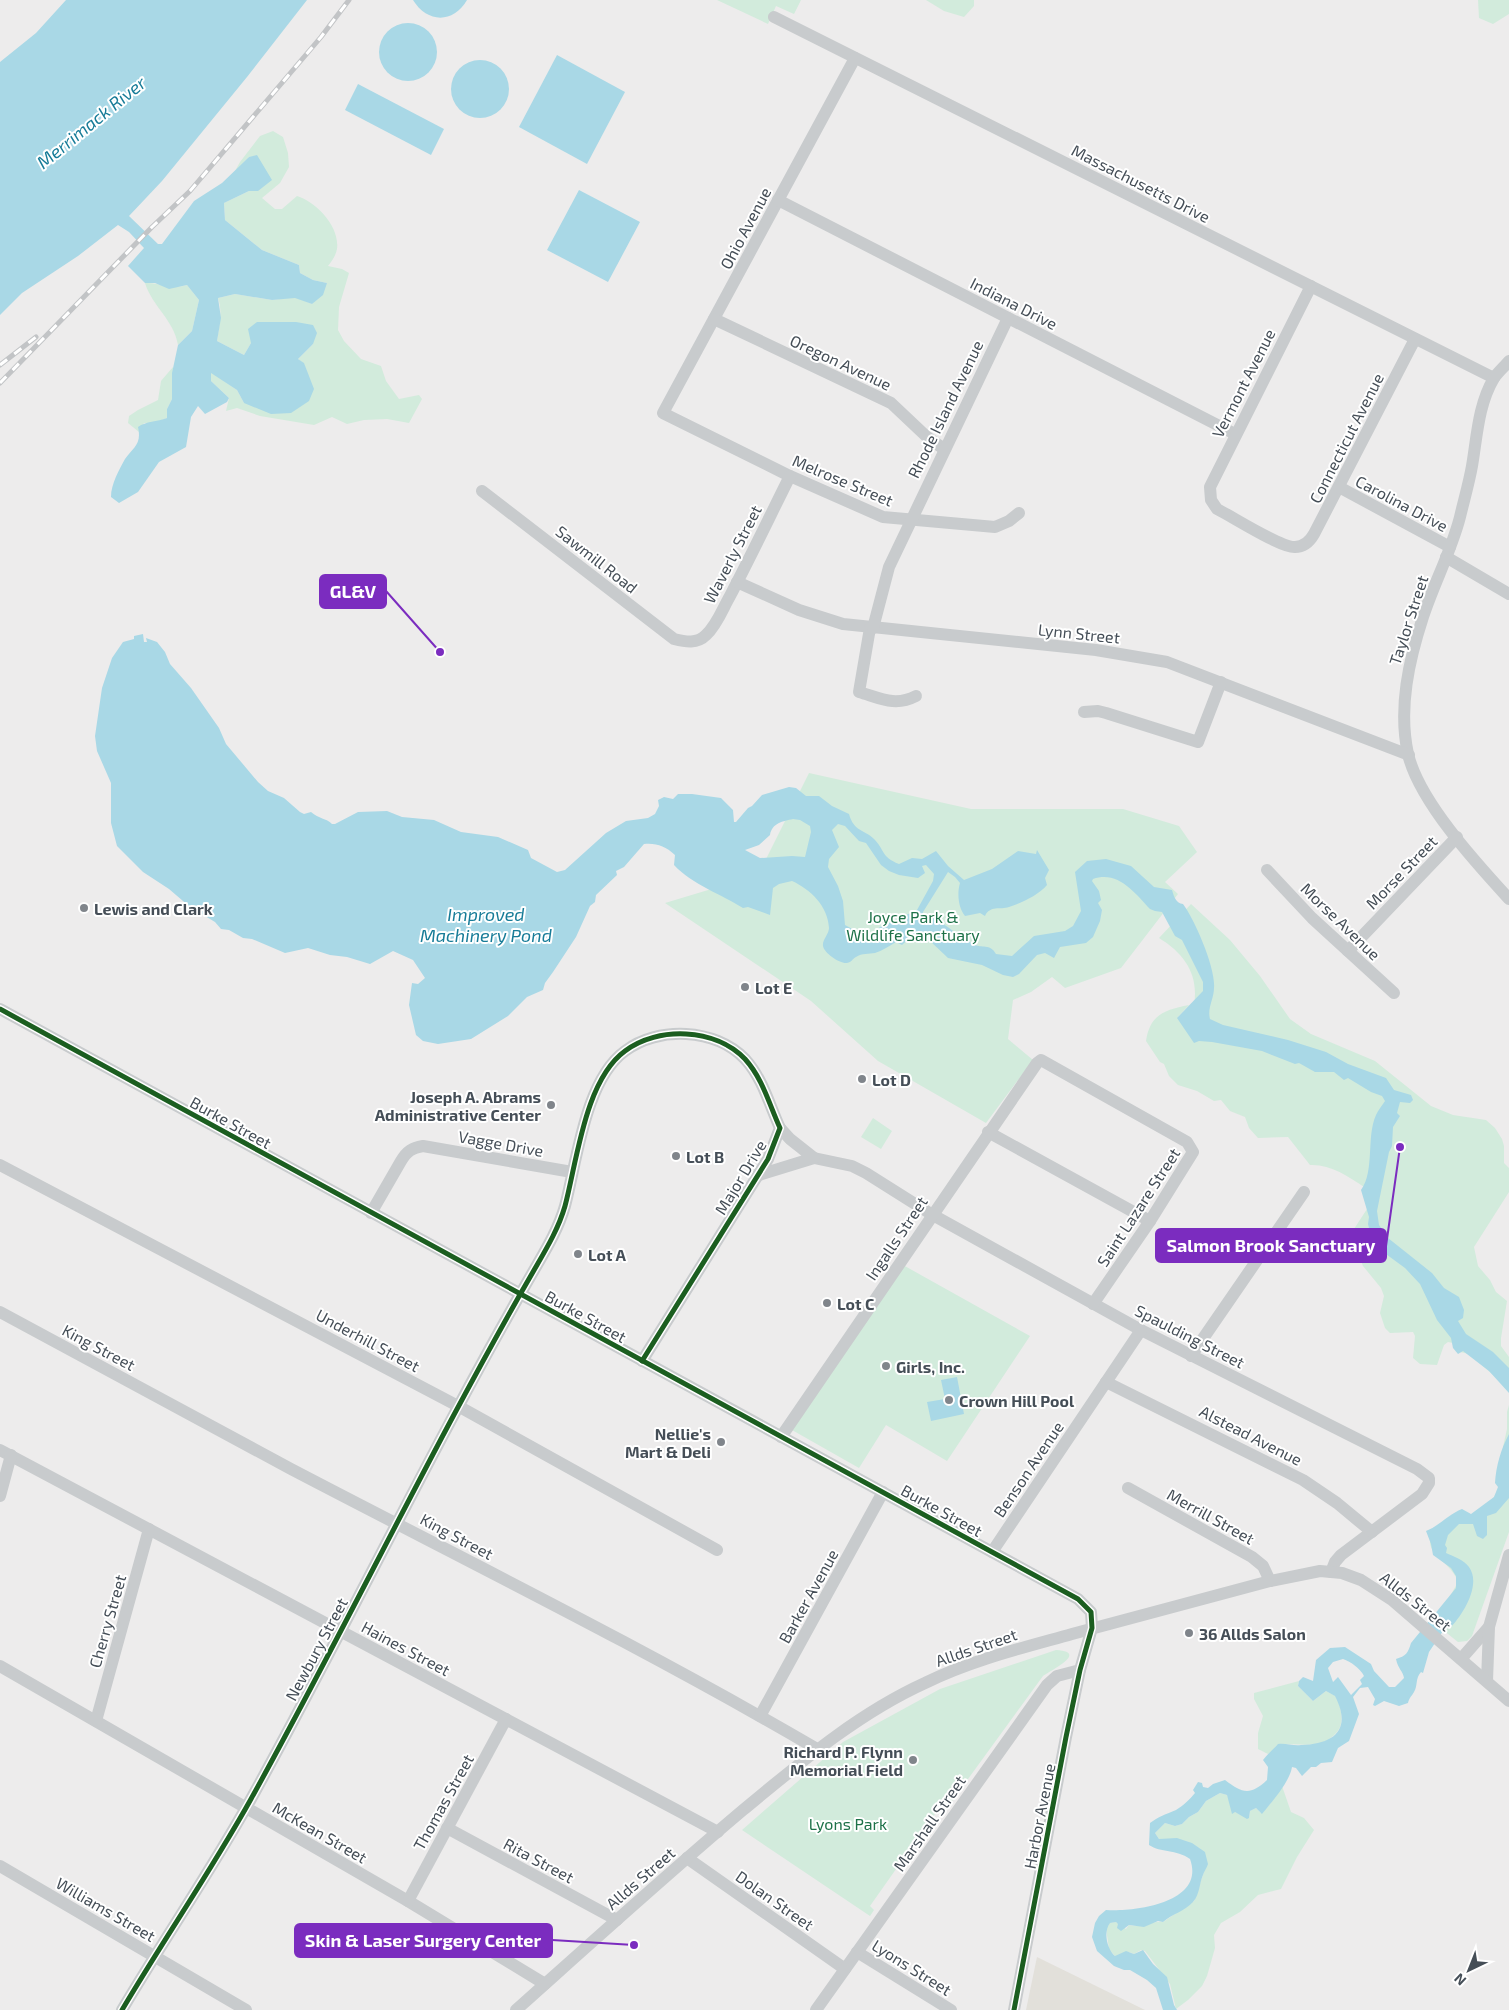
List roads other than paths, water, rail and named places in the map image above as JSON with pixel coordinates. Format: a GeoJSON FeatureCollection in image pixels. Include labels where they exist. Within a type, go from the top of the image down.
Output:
{"type":"FeatureCollection","features":[{"type":"Feature","properties":{"kind":"street","name":"Massachusetts Drive"},"geometry":{"type":"LineString","coordinates":[[774,18],[1494,378]]}},
{"type":"Feature","properties":{"kind":"street","name":"Ohio Avenue"},"geometry":{"type":"LineString","coordinates":[[663,413],[855,58]]}},
{"type":"Feature","properties":{"kind":"street","name":"Indiana Drive"},"geometry":{"type":"LineString","coordinates":[[778,200],[1235,434]]}},
{"type":"Feature","properties":{"kind":"street","name":"Vermont Avenue"},"geometry":{"type":"LineString","coordinates":[[1298,547],[1284,545],[1218,509],[1213,505],[1210,496],[1211,482],[1310,286]]}},
{"type":"Feature","properties":{"kind":"street","name":"Rhode Island Avenue"},"geometry":{"type":"LineString","coordinates":[[916,696],[896,702],[858,692],[871,628],[889,568],[910,520],[1008,318]]}},
{"type":"Feature","properties":{"kind":"street","name":"Oregon Avenue"},"geometry":{"type":"LineString","coordinates":[[714,319],[891,403],[927,437],[944,449]]}},
{"type":"Feature","properties":{"kind":"street","name":"Connecticut Avenue"},"geometry":{"type":"LineString","coordinates":[[1298,547],[1305,544],[1314,534],[1415,338]]}},
{"type":"Feature","properties":{"kind":"street","name":"Taylor Street"},"geometry":{"type":"LineString","coordinates":[[1509,362],[1494,378],[1481,410],[1468,484],[1458,527],[1424,614],[1407,672],[1404,721],[1408,755],[1424,793],[1457,837],[1509,898]]}},
{"type":"Feature","properties":{"kind":"street","name":"Melrose Street"},"geometry":{"type":"LineString","coordinates":[[663,413],[790,476],[884,517],[995,527],[1009,521],[1020,513]]}},
{"type":"Feature","properties":{"kind":"street","name":"Waverly Street"},"geometry":{"type":"LineString","coordinates":[[696,641],[706,635],[714,625],[790,476]]}},
{"type":"Feature","properties":{"kind":"street","name":"Carolina Drive"},"geometry":{"type":"LineString","coordinates":[[1339,487],[1448,552],[1509,594]]}},
{"type":"Feature","properties":{"kind":"street","name":"Sawmill Road"},"geometry":{"type":"LineString","coordinates":[[482,491],[674,639],[686,642],[696,641]]}},
{"type":"Feature","properties":{"kind":"street","name":"Lynn Street"},"geometry":{"type":"LineString","coordinates":[[737,582],[798,610],[821,618],[871,628],[1132,655],[1177,665],[1408,755]]}},
{"type":"Feature","properties":{"kind":"street"},"geometry":{"type":"LineString","coordinates":[[1084,712],[1098,711],[1106,713],[1198,742],[1221,682]]}},
{"type":"Feature","properties":{"kind":"street","name":"Morse Street"},"geometry":{"type":"LineString","coordinates":[[1348,951],[1457,837]]}},
{"type":"Feature","properties":{"kind":"street","name":"Morse Avenue"},"geometry":{"type":"LineString","coordinates":[[1267,870],[1312,918],[1394,993]]}},
{"type":"Feature","properties":{"kind":"street","name":"Burke Street"},"geometry":{"type":"LineString","coordinates":[[0,1009],[1084,1603],[1091,1612],[1092,1628]]}},
{"type":"Feature","properties":{"kind":"street","name":"Major Drive"},"geometry":{"type":"LineString","coordinates":[[520,1294],[554,1234],[564,1207],[590,1108],[602,1076],[616,1058],[636,1044],[670,1034],[697,1036],[716,1041],[737,1052],[746,1060],[763,1085],[780,1128],[773,1150],[759,1175],[642,1361]]}},
{"type":"Feature","properties":{"kind":"street","name":"Ingalls Street"},"geometry":{"type":"LineString","coordinates":[[781,1436],[931,1214],[1036,1063],[1041,1060]]}},
{"type":"Feature","properties":{"kind":"street","name":"Saint Lazare Street"},"geometry":{"type":"LineString","coordinates":[[1041,1060],[1187,1142],[1193,1152],[1150,1221],[1093,1304]]}},
{"type":"Feature","properties":{"kind":"street","name":"Spaulding Street"},"geometry":{"type":"LineString","coordinates":[[780,1128],[790,1139],[814,1158],[852,1166],[931,1214],[1140,1330],[1417,1469],[1429,1478],[1429,1483],[1422,1494],[1338,1558],[1331,1572]]}},
{"type":"Feature","properties":{"kind":"street"},"geometry":{"type":"LineString","coordinates":[[988,1132],[1150,1221]]}},
{"type":"Feature","properties":{"kind":"street","name":"Vagge Drive"},"geometry":{"type":"LineString","coordinates":[[371,1213],[405,1154],[415,1147],[432,1148],[572,1172]]}},
{"type":"Feature","properties":{"kind":"street","name":"Spaulding Street"},"geometry":{"type":"LineString","coordinates":[[759,1175],[814,1158]]}},
{"type":"Feature","properties":{"kind":"street","name":"Underhill Street"},"geometry":{"type":"LineString","coordinates":[[0,1165],[458,1406],[717,1550]]}},
{"type":"Feature","properties":{"kind":"street"},"geometry":{"type":"LineString","coordinates":[[1191,1356],[1304,1192]]}},
{"type":"Feature","properties":{"kind":"street","name":"Newbury Street"},"geometry":{"type":"LineString","coordinates":[[122,2010],[245,1808],[398,1524],[458,1406],[520,1294]]}},
{"type":"Feature","properties":{"kind":"street","name":"King Street"},"geometry":{"type":"LineString","coordinates":[[0,1312],[290,1468],[760,1716],[818,1749]]}},
{"type":"Feature","properties":{"kind":"street","name":"Benson Avenue"},"geometry":{"type":"LineString","coordinates":[[992,1552],[1140,1330]]}},
{"type":"Feature","properties":{"kind":"street","name":"Alstead Avenue"},"geometry":{"type":"LineString","coordinates":[[1106,1382],[1294,1475],[1337,1503],[1372,1532]]}},
{"type":"Feature","properties":{"kind":"street"},"geometry":{"type":"LineString","coordinates":[[0,1496],[5,1453]]}},
{"type":"Feature","properties":{"kind":"street","name":"Haines Street"},"geometry":{"type":"LineString","coordinates":[[5,1453],[718,1832]]}},
{"type":"Feature","properties":{"kind":"street","name":"Merrill Street"},"geometry":{"type":"LineString","coordinates":[[1128,1488],[1252,1558],[1263,1566],[1270,1581]]}},
{"type":"Feature","properties":{"kind":"street","name":"Barker Avenue"},"geometry":{"type":"LineString","coordinates":[[760,1716],[883,1492]]}},
{"type":"Feature","properties":{"kind":"street","name":"Cherry Street"},"geometry":{"type":"LineString","coordinates":[[96,1721],[149,1530]]}},
{"type":"Feature","properties":{"kind":"street"},"geometry":{"type":"LineString","coordinates":[[1487,1681],[1489,1627],[1509,1555]]}},
{"type":"Feature","properties":{"kind":"street","name":"Allds Street"},"geometry":{"type":"LineString","coordinates":[[516,2010],[687,1858],[818,1749],[873,1711],[906,1692],[944,1674],[1012,1650],[1270,1581],[1311,1572],[1331,1572],[1352,1576],[1371,1585],[1457,1655],[1509,1701]]}},
{"type":"Feature","properties":{"kind":"street"},"geometry":{"type":"LineString","coordinates":[[1457,1655],[1489,1627]]}},
{"type":"Feature","properties":{"kind":"street","name":"Harbor Avenue"},"geometry":{"type":"LineString","coordinates":[[1014,2010],[1080,1670],[1092,1628]]}},
{"type":"Feature","properties":{"kind":"street","name":"McKean Street"},"geometry":{"type":"LineString","coordinates":[[0,1666],[408,1901],[545,1984]]}},
{"type":"Feature","properties":{"kind":"street","name":"Marshall Street"},"geometry":{"type":"LineString","coordinates":[[816,2010],[1047,1685],[1057,1676],[1080,1670]]}},
{"type":"Feature","properties":{"kind":"street","name":"Thomas Street"},"geometry":{"type":"LineString","coordinates":[[408,1901],[506,1720]]}},
{"type":"Feature","properties":{"kind":"street","name":"Rita Street"},"geometry":{"type":"LineString","coordinates":[[447,1828],[617,1920]]}},
{"type":"Feature","properties":{"kind":"street","name":"Dolan Street"},"geometry":{"type":"LineString","coordinates":[[687,1858],[845,1969]]}},
{"type":"Feature","properties":{"kind":"street","name":"Williams Street"},"geometry":{"type":"LineString","coordinates":[[0,1866],[246,2010]]}},
{"type":"Feature","properties":{"kind":"street","name":"Lyons Street"},"geometry":{"type":"LineString","coordinates":[[857,1952],[950,2010]]}},
{"type":"Feature","properties":{"kind":"water","name":"Merrimack River"},"geometry":{"type":"Polygon","coordinates":[[[66,0],[307,0],[162,181],[129,216],[158,244],[162,244],[194,201],[222,183],[249,157],[257,155],[272,180],[258,191],[249,191],[224,203],[225,220],[262,250],[299,265],[300,273],[313,280],[327,283],[323,295],[312,304],[295,298],[272,300],[235,294],[218,298],[221,318],[217,341],[244,355],[251,343],[248,329],[257,322],[296,322],[313,325],[317,333],[313,344],[298,359],[304,363],[314,389],[309,401],[291,413],[271,414],[244,403],[237,390],[211,373],[211,381],[229,398],[227,402],[205,414],[198,406],[191,417],[186,447],[159,462],[138,492],[119,503],[111,497],[112,487],[125,459],[138,442],[138,427],[167,418],[167,409],[172,399],[172,373],[178,345],[192,331],[199,300],[187,285],[169,289],[155,283],[145,283],[128,266],[144,248],[129,232],[118,225],[78,256],[22,293],[0,315],[0,62],[36,33],[66,0]]]}},
{"type":"Feature","properties":{"kind":"water"},"geometry":{"type":"Polygon","coordinates":[[[413,0],[467,0],[455,13],[440,18],[425,13],[413,0]]]}},
{"type":"Feature","properties":{"kind":"water"},"geometry":{"type":"Polygon","coordinates":[[[408,23],[419,25],[432,36],[437,52],[435,63],[424,76],[408,81],[397,79],[384,68],[379,52],[381,41],[392,28],[408,23]]]}},
{"type":"Feature","properties":{"kind":"water"},"geometry":{"type":"Polygon","coordinates":[[[557,55],[625,92],[587,164],[519,127],[557,55]]]}},
{"type":"Feature","properties":{"kind":"water"},"geometry":{"type":"Polygon","coordinates":[[[480,60],[491,62],[504,73],[509,89],[507,100],[496,113],[480,118],[469,116],[456,105],[451,89],[453,78],[464,65],[480,60]]]}},
{"type":"Feature","properties":{"kind":"water"},"geometry":{"type":"Polygon","coordinates":[[[358,84],[444,129],[431,155],[345,110],[358,84]]]}},
{"type":"Feature","properties":{"kind":"water"},"geometry":{"type":"Polygon","coordinates":[[[579,190],[640,222],[608,282],[547,250],[579,190]]]}},
{"type":"Feature","properties":{"kind":"water","name":"Improved Machinery Pond"},"geometry":{"type":"Polygon","coordinates":[[[143,634],[144,642],[147,642],[146,638],[157,642],[165,652],[170,664],[191,688],[219,728],[226,744],[258,782],[268,791],[284,798],[300,812],[304,814],[311,812],[332,824],[358,812],[387,811],[402,817],[434,820],[461,832],[498,837],[528,850],[531,858],[557,872],[565,870],[606,833],[626,821],[648,818],[655,814],[659,806],[658,800],[664,797],[673,799],[678,794],[692,794],[721,798],[733,810],[734,822],[736,822],[762,795],[789,787],[796,788],[806,796],[819,796],[832,806],[849,814],[856,827],[874,839],[889,859],[899,864],[912,858],[922,859],[936,851],[948,866],[964,880],[992,869],[1018,851],[1036,854],[1037,850],[1049,870],[1045,878],[1047,885],[1030,898],[1009,907],[992,909],[985,916],[980,913],[965,916],[959,900],[960,883],[948,872],[923,912],[923,914],[942,923],[973,944],[991,948],[996,954],[1012,956],[1034,936],[1065,931],[1073,926],[1081,911],[1075,872],[1087,861],[1106,859],[1131,866],[1154,887],[1172,890],[1176,899],[1188,911],[1204,945],[1212,969],[1214,992],[1209,1011],[1210,1019],[1223,1025],[1288,1040],[1326,1052],[1348,1064],[1386,1078],[1394,1090],[1411,1095],[1413,1100],[1410,1103],[1400,1102],[1397,1113],[1400,1116],[1393,1127],[1392,1146],[1389,1152],[1377,1211],[1379,1225],[1388,1238],[1432,1273],[1444,1288],[1459,1297],[1464,1310],[1463,1318],[1458,1321],[1466,1334],[1493,1352],[1509,1368],[1509,1393],[1489,1371],[1463,1351],[1458,1354],[1453,1348],[1451,1338],[1437,1320],[1420,1284],[1405,1268],[1379,1249],[1371,1236],[1368,1224],[1369,1217],[1361,1190],[1368,1173],[1373,1124],[1377,1113],[1385,1101],[1382,1096],[1371,1092],[1348,1078],[1344,1080],[1334,1072],[1315,1072],[1299,1063],[1295,1064],[1262,1051],[1212,1042],[1199,1041],[1194,1043],[1177,1018],[1203,991],[1203,982],[1182,940],[1175,936],[1162,912],[1150,909],[1132,890],[1118,880],[1102,877],[1092,881],[1099,891],[1101,900],[1098,903],[1102,910],[1100,921],[1093,937],[1086,943],[1060,947],[1054,958],[1045,953],[1037,955],[1019,974],[1013,977],[1003,975],[982,965],[948,958],[929,940],[914,934],[902,945],[896,942],[878,952],[858,956],[849,963],[840,962],[829,955],[823,946],[829,928],[822,906],[817,899],[799,884],[792,881],[779,884],[773,888],[770,915],[748,907],[743,908],[698,884],[674,865],[675,855],[668,849],[653,844],[644,844],[624,867],[616,871],[617,875],[596,895],[595,902],[590,906],[576,937],[545,983],[543,990],[527,997],[508,1016],[471,1039],[438,1044],[423,1041],[416,1035],[409,1005],[412,983],[418,984],[425,978],[413,960],[393,951],[370,964],[308,948],[285,953],[252,939],[243,938],[229,930],[221,929],[215,922],[190,907],[169,889],[143,872],[117,846],[111,823],[111,783],[97,751],[95,736],[102,688],[112,658],[123,642],[134,639],[134,636],[143,634]],[[793,819],[778,823],[770,835],[759,845],[745,850],[760,858],[805,857],[811,832],[810,826],[800,820],[793,819]],[[838,824],[832,830],[839,847],[829,859],[828,867],[843,901],[845,925],[869,938],[880,927],[917,910],[933,881],[934,874],[926,865],[922,866],[925,873],[918,878],[899,875],[889,871],[881,865],[866,843],[859,841],[845,826],[838,824]]]}},
{"type":"Feature","properties":{"kind":"water","name":"Crown Hill Pool"},"geometry":{"type":"Polygon","coordinates":[[[957,1377],[964,1414],[931,1421],[927,1402],[945,1399],[941,1380],[957,1377]]]}},
{"type":"Feature","properties":{"kind":"water"},"geometry":{"type":"Polygon","coordinates":[[[1509,1434],[1509,1498],[1496,1513],[1487,1516],[1487,1535],[1483,1539],[1477,1536],[1473,1524],[1459,1524],[1448,1535],[1445,1545],[1447,1548],[1446,1553],[1461,1560],[1469,1567],[1473,1582],[1472,1591],[1460,1616],[1450,1628],[1445,1628],[1429,1652],[1423,1673],[1421,1672],[1419,1675],[1408,1703],[1399,1706],[1384,1701],[1375,1706],[1373,1705],[1375,1699],[1368,1687],[1360,1688],[1353,1697],[1359,1714],[1349,1741],[1338,1748],[1332,1762],[1321,1763],[1316,1767],[1311,1767],[1302,1776],[1296,1768],[1292,1767],[1291,1773],[1284,1785],[1262,1814],[1256,1808],[1250,1811],[1249,1818],[1247,1819],[1235,1812],[1232,1814],[1227,1795],[1220,1793],[1206,1801],[1198,1812],[1182,1824],[1175,1826],[1165,1823],[1155,1833],[1159,1839],[1177,1838],[1192,1843],[1205,1852],[1208,1864],[1197,1896],[1190,1905],[1163,1922],[1158,1921],[1144,1927],[1129,1925],[1121,1931],[1117,1928],[1118,1924],[1116,1922],[1110,1923],[1106,1936],[1110,1949],[1115,1956],[1126,1951],[1134,1954],[1143,1950],[1153,1964],[1167,1977],[1177,2010],[1163,2010],[1156,1988],[1130,1970],[1114,1966],[1097,1951],[1092,1937],[1095,1923],[1106,1910],[1134,1909],[1165,1902],[1178,1895],[1188,1886],[1192,1874],[1190,1859],[1149,1845],[1150,1823],[1184,1804],[1195,1793],[1193,1790],[1198,1782],[1202,1783],[1203,1787],[1208,1788],[1225,1780],[1241,1790],[1256,1789],[1267,1780],[1268,1767],[1263,1760],[1278,1744],[1313,1744],[1331,1738],[1341,1726],[1342,1717],[1335,1696],[1326,1691],[1313,1701],[1298,1686],[1299,1681],[1303,1677],[1313,1681],[1316,1660],[1330,1648],[1345,1647],[1371,1664],[1374,1671],[1389,1687],[1395,1687],[1404,1678],[1396,1659],[1406,1654],[1411,1643],[1456,1588],[1456,1576],[1451,1568],[1433,1555],[1426,1531],[1462,1509],[1471,1514],[1494,1497],[1498,1487],[1495,1483],[1498,1464],[1509,1434]],[[1343,1659],[1333,1662],[1328,1668],[1333,1682],[1338,1677],[1351,1695],[1362,1684],[1360,1680],[1364,1676],[1358,1668],[1343,1659]]]}},
{"type":"Feature","properties":{"kind":"railway"},"geometry":{"type":"LineString","coordinates":[[0,383],[152,227],[190,191],[321,37],[349,0]]}},
{"type":"Feature","properties":{"kind":"railway"},"geometry":{"type":"LineString","coordinates":[[0,365],[36,337]]}},
{"type":"Feature","properties":{"kind":"place","name":"GL&V"},"geometry":{"type":"Point","coordinates":[440,652]}},
{"type":"Feature","properties":{"kind":"place","name":"Lewis and Clark"},"geometry":{"type":"Point","coordinates":[84,908]}},
{"type":"Feature","properties":{"kind":"place","name":"Lot E"},"geometry":{"type":"Point","coordinates":[745,987]}},
{"type":"Feature","properties":{"kind":"place","name":"Lot D"},"geometry":{"type":"Point","coordinates":[862,1079]}},
{"type":"Feature","properties":{"kind":"place","name":"Joseph A. Abrams Administrative Center"},"geometry":{"type":"Point","coordinates":[551,1105]}},
{"type":"Feature","properties":{"kind":"place","name":"Salmon Brook Sanctuary"},"geometry":{"type":"Point","coordinates":[1400,1147]}},
{"type":"Feature","properties":{"kind":"place","name":"Lot B"},"geometry":{"type":"Point","coordinates":[676,1156]}},
{"type":"Feature","properties":{"kind":"place","name":"Lot A"},"geometry":{"type":"Point","coordinates":[578,1254]}},
{"type":"Feature","properties":{"kind":"place","name":"Lot C"},"geometry":{"type":"Point","coordinates":[827,1303]}},
{"type":"Feature","properties":{"kind":"place","name":"Girls, Inc."},"geometry":{"type":"Point","coordinates":[886,1366]}},
{"type":"Feature","properties":{"kind":"place","name":"Crown Hill Pool"},"geometry":{"type":"Point","coordinates":[949,1400]}},
{"type":"Feature","properties":{"kind":"place","name":"Nellie's Mart & Deli"},"geometry":{"type":"Point","coordinates":[721,1442]}},
{"type":"Feature","properties":{"kind":"place","name":"36 Allds Salon"},"geometry":{"type":"Point","coordinates":[1189,1633]}},
{"type":"Feature","properties":{"kind":"place","name":"Richard P. Flynn Memorial Field"},"geometry":{"type":"Point","coordinates":[913,1760]}},
{"type":"Feature","properties":{"kind":"place","name":"Skin & Laser Surgery Center"},"geometry":{"type":"Point","coordinates":[634,1945]}},
{"type":"Feature","properties":{"kind":"park label","name":"Joyce Park & Wildlife Sanctuary"},"geometry":{"type":"Point","coordinates":[913,925]}},
{"type":"Feature","properties":{"kind":"park label","name":"Lyons Park"},"geometry":{"type":"Point","coordinates":[848,1823]}}]}
